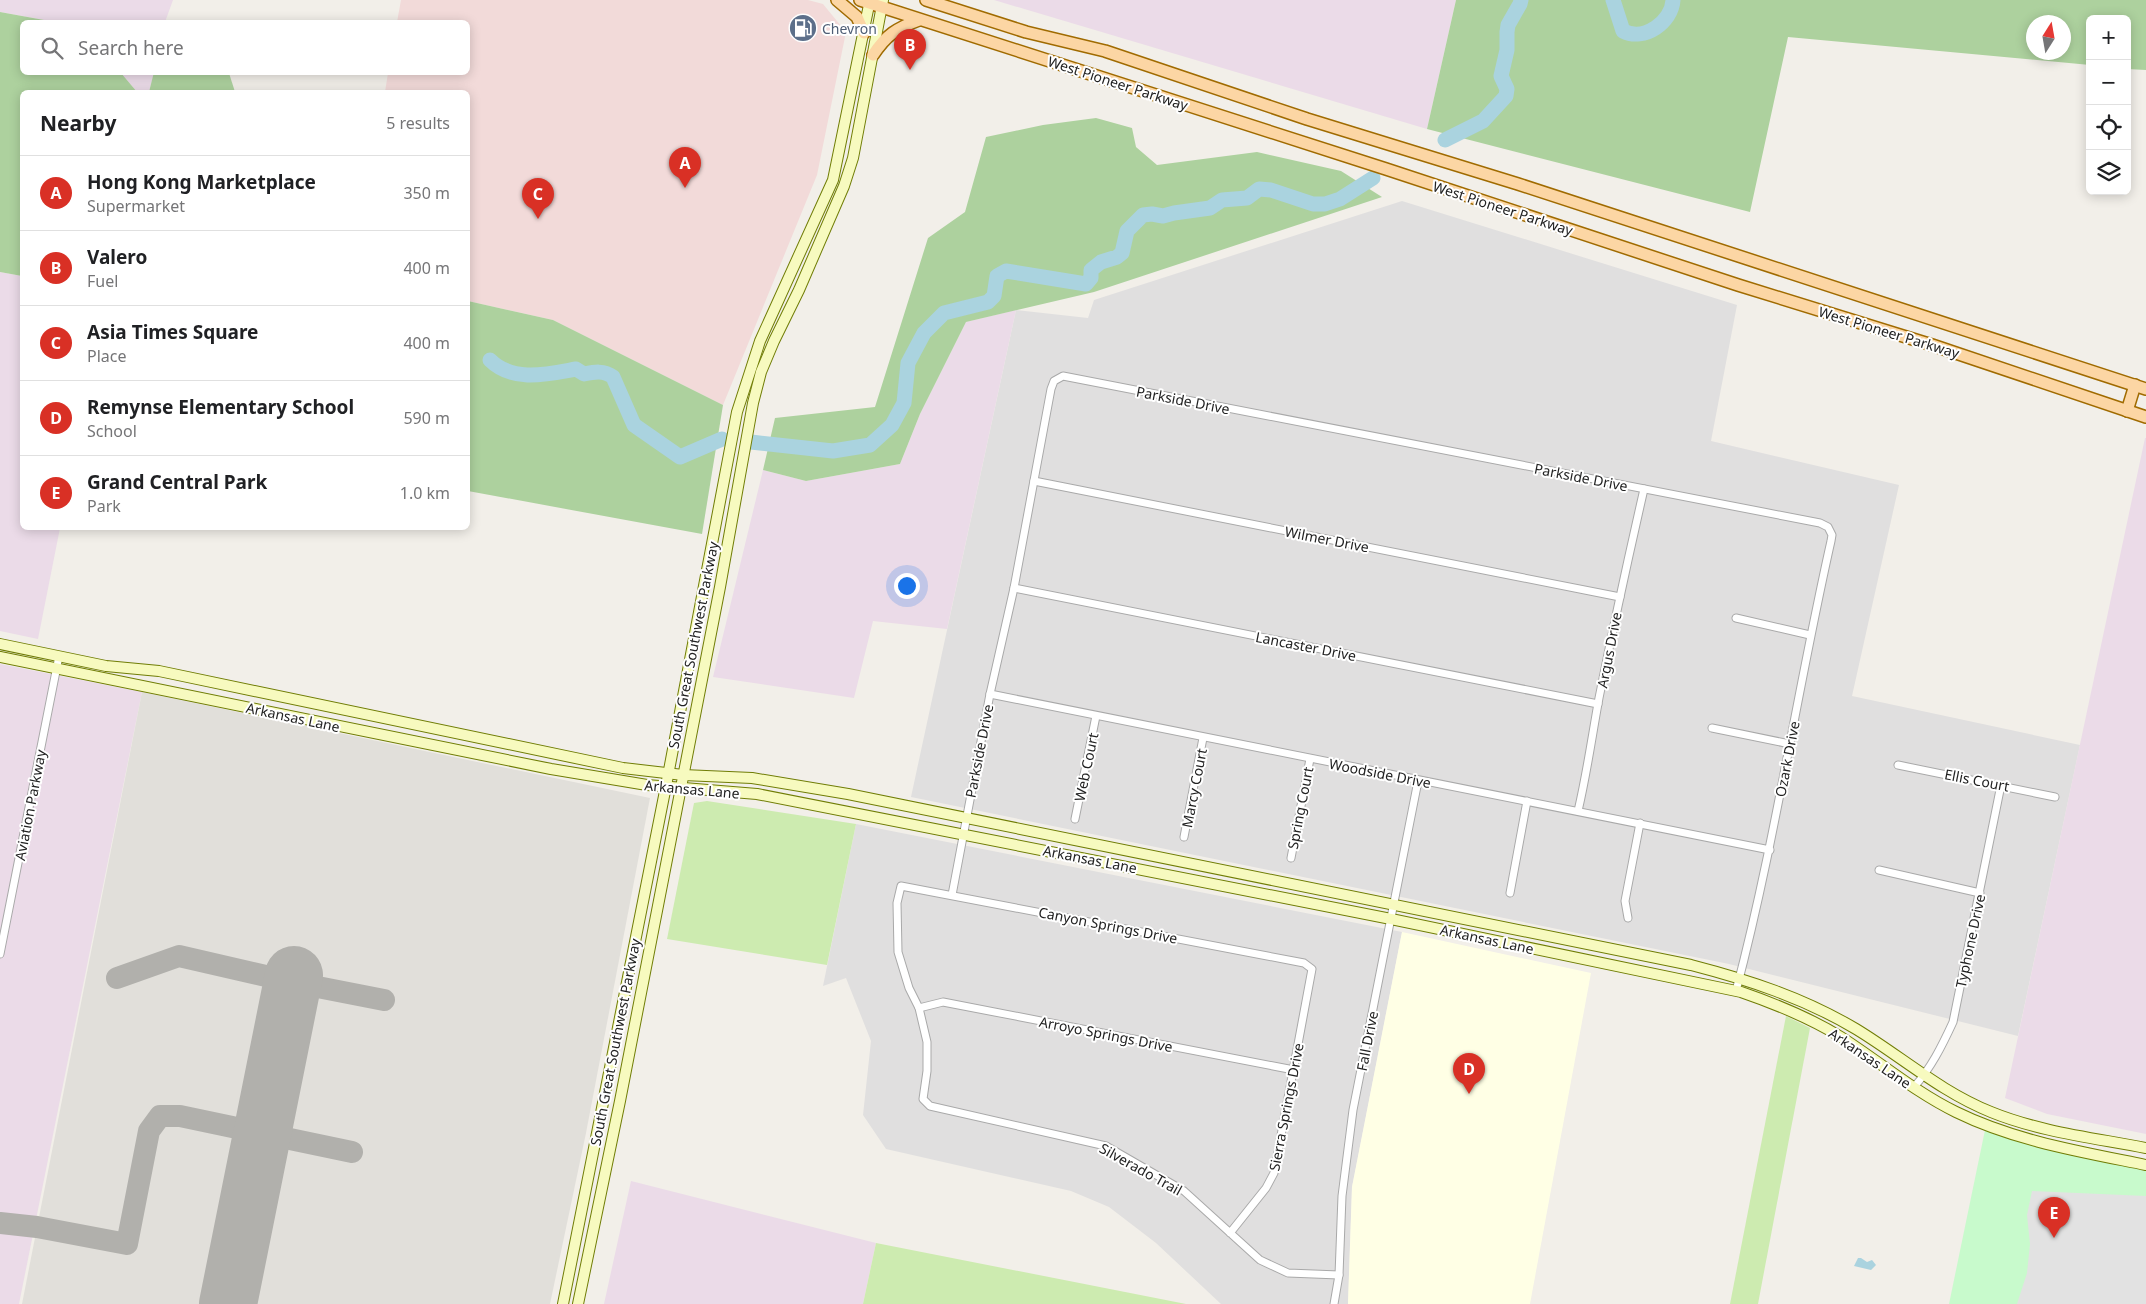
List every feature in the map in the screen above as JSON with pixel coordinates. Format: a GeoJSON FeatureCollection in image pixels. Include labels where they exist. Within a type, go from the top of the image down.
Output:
{"type":"FeatureCollection","features":[{"type":"Feature","properties":{"kind":"main road"},"geometry":{"type":"LineString","coordinates":[[837,0],[857,17],[864,33]]}},
{"type":"Feature","properties":{"kind":"main road","name":"West Pioneer Parkway"},"geometry":{"type":"LineString","coordinates":[[926,0],[1026,32],[1105,51],[2140,387]]}},
{"type":"Feature","properties":{"kind":"main road","name":"South Great Southwest Parkway"},"geometry":{"type":"LineString","coordinates":[[563,1304],[602,1099],[669,773],[742,394],[760,341],[833,180],[864,33],[866,1]]}},
{"type":"Feature","properties":{"kind":"main road","name":"West Pioneer Parkway"},"geometry":{"type":"LineString","coordinates":[[866,1],[882,4],[920,20],[1386,169],[1738,285],[1932,345],[2146,417]]}},
{"type":"Feature","properties":{"kind":"main road","name":"South Great Southwest Parkway"},"geometry":{"type":"LineString","coordinates":[[578,1304],[620,1101],[720,587],[753,402],[761,372],[844,186],[853,158],[882,4]]}},
{"type":"Feature","properties":{"kind":"main road"},"geometry":{"type":"LineString","coordinates":[[873,54],[883,40],[900,27],[920,20]]}},
{"type":"Feature","properties":{"kind":"main road"},"geometry":{"type":"LineString","coordinates":[[2127,411],[2140,387]]}},
{"type":"Feature","properties":{"kind":"main road","name":"Arkansas Lane"},"geometry":{"type":"LineString","coordinates":[[0,644],[106,666],[159,671],[623,768],[752,778],[848,794],[1611,948],[1740,977],[1811,1004],[1857,1030],[1958,1097],[1992,1112],[2052,1130],[2146,1148]]}},
{"type":"Feature","properties":{"kind":"main road","name":"Arkansas Lane"},"geometry":{"type":"LineString","coordinates":[[0,657],[620,782],[757,794],[1391,919],[1736,991],[1776,1004],[1814,1022],[1841,1038],[1914,1088],[1957,1113],[2032,1141],[2146,1165]]}},
{"type":"Feature","properties":{"kind":"main road"},"geometry":{"type":"LineString","coordinates":[[635,941],[650,944]]}},
{"type":"Feature","properties":{"kind":"main road"},"geometry":{"type":"LineString","coordinates":[[602,1099],[620,1101]]}},
{"type":"Feature","properties":{"kind":"street","name":"Parkside Drive"},"geometry":{"type":"LineString","coordinates":[[952,895],[990,694],[1014,588],[1051,388],[1054,381],[1063,376],[1828,526]]}},
{"type":"Feature","properties":{"kind":"street","name":"Wilmer Drive"},"geometry":{"type":"LineString","coordinates":[[1034,481],[1620,597]]}},
{"type":"Feature","properties":{"kind":"street","name":"Argus Drive"},"geometry":{"type":"LineString","coordinates":[[1578,811],[1587,775],[1598,704],[1644,489]]}},
{"type":"Feature","properties":{"kind":"street","name":"Ozark Drive"},"geometry":{"type":"LineString","coordinates":[[1736,991],[1770,850],[1810,635],[1831,541],[1832,535],[1828,526]]}},
{"type":"Feature","properties":{"kind":"street","name":"Lancaster Drive"},"geometry":{"type":"LineString","coordinates":[[1014,588],[1598,704]]}},
{"type":"Feature","properties":{"kind":"street"},"geometry":{"type":"LineString","coordinates":[[1736,618],[1810,635]]}},
{"type":"Feature","properties":{"kind":"street","name":"Aviation Parkway"},"geometry":{"type":"LineString","coordinates":[[0,954],[59,656]]}},
{"type":"Feature","properties":{"kind":"street","name":"Woodside Drive"},"geometry":{"type":"LineString","coordinates":[[990,694],[1770,850]]}},
{"type":"Feature","properties":{"kind":"street","name":"Web Court"},"geometry":{"type":"LineString","coordinates":[[1075,818],[1096,716]]}},
{"type":"Feature","properties":{"kind":"street"},"geometry":{"type":"LineString","coordinates":[[1712,728],[1790,744]]}},
{"type":"Feature","properties":{"kind":"street","name":"Marcy Court"},"geometry":{"type":"LineString","coordinates":[[1184,837],[1203,738]]}},
{"type":"Feature","properties":{"kind":"street","name":"Spring Court"},"geometry":{"type":"LineString","coordinates":[[1291,858],[1310,759]]}},
{"type":"Feature","properties":{"kind":"street","name":"Ellis Court"},"geometry":{"type":"LineString","coordinates":[[1898,765],[2055,797]]}},
{"type":"Feature","properties":{"kind":"street","name":"Fall Drive"},"geometry":{"type":"LineString","coordinates":[[1334,1304],[1338,1275],[1342,1196],[1353,1110],[1418,781]]}},
{"type":"Feature","properties":{"kind":"street","name":"Typhone Drive"},"geometry":{"type":"LineString","coordinates":[[1914,1088],[1924,1076],[1953,1022],[2001,785]]}},
{"type":"Feature","properties":{"kind":"street"},"geometry":{"type":"LineString","coordinates":[[1510,893],[1527,802]]}},
{"type":"Feature","properties":{"kind":"street"},"geometry":{"type":"LineString","coordinates":[[1628,918],[1625,900],[1640,823]]}},
{"type":"Feature","properties":{"kind":"street"},"geometry":{"type":"LineString","coordinates":[[1879,870],[1980,893]]}},
{"type":"Feature","properties":{"kind":"street","name":"Canyon Springs Drive"},"geometry":{"type":"LineString","coordinates":[[919,1008],[908,988],[898,952],[897,903],[901,886],[1304,963],[1312,969]]}},
{"type":"Feature","properties":{"kind":"street","name":"Sierra Springs Drive"},"geometry":{"type":"LineString","coordinates":[[1230,1232],[1266,1188],[1274,1173],[1312,969]]}},
{"type":"Feature","properties":{"kind":"street","name":"Arroyo Springs Drive"},"geometry":{"type":"LineString","coordinates":[[919,1008],[943,1002],[1294,1070]]}},
{"type":"Feature","properties":{"kind":"street","name":"Silverado Trail"},"geometry":{"type":"LineString","coordinates":[[919,1008],[927,1042],[927,1071],[923,1099],[930,1106],[1106,1146],[1184,1191],[1260,1260],[1288,1272],[1338,1275]]}},
{"type":"Feature","properties":{"kind":"shaded area"},"geometry":{"type":"Polygon","coordinates":[[[0,0],[173,0],[166,20],[44,20],[0,12],[0,0]]]}},
{"type":"Feature","properties":{"kind":"shaded area"},"geometry":{"type":"Polygon","coordinates":[[[401,0],[808,0],[823,4],[846,32],[817,175],[723,405],[553,320],[470,301],[470,90],[385,90],[388,75],[470,75],[470,20],[397,20],[401,0]]]}},
{"type":"Feature","properties":{"kind":"shaded area"},"geometry":{"type":"Polygon","coordinates":[[[994,0],[1456,0],[1427,129],[994,0]]]}},
{"type":"Feature","properties":{"kind":"shaded area"},"geometry":{"type":"Polygon","coordinates":[[[123,75],[153,75],[150,90],[135,90],[123,75]]]}},
{"type":"Feature","properties":{"kind":"shaded area"},"geometry":{"type":"Polygon","coordinates":[[[1402,201],[1737,305],[1711,441],[1899,485],[1852,696],[2080,745],[2018,1036],[1729,964],[911,797],[1016,310],[1088,318],[1094,300],[1402,201]]]}},
{"type":"Feature","properties":{"kind":"shaded area"},"geometry":{"type":"Polygon","coordinates":[[[0,272],[20,276],[20,530],[60,530],[38,639],[0,631],[0,272]]]}},
{"type":"Feature","properties":{"kind":"shaded area"},"geometry":{"type":"Polygon","coordinates":[[[1016,310],[947,629],[873,621],[854,698],[713,677],[763,470],[806,481],[900,464],[920,414],[966,322],[1016,310]]]}},
{"type":"Feature","properties":{"kind":"shaded area"},"geometry":{"type":"Polygon","coordinates":[[[2145,438],[2146,1134],[2047,1114],[2005,1098],[2145,438]]]}},
{"type":"Feature","properties":{"kind":"shaded area"},"geometry":{"type":"Polygon","coordinates":[[[0,664],[142,692],[19,1304],[0,1304],[0,664]]]}},
{"type":"Feature","properties":{"kind":"shaded area"},"geometry":{"type":"Polygon","coordinates":[[[142,692],[650,798],[586,1133],[550,1304],[22,1304],[142,692]]]}},
{"type":"Feature","properties":{"kind":"shaded area"},"geometry":{"type":"Polygon","coordinates":[[[856,824],[1402,932],[1352,1187],[1348,1304],[1221,1304],[1156,1243],[1109,1207],[1071,1191],[886,1149],[863,1115],[871,1041],[846,978],[823,986],[856,824]]]}},
{"type":"Feature","properties":{"kind":"shaded area"},"geometry":{"type":"Polygon","coordinates":[[[1402,932],[1591,973],[1530,1304],[1348,1304],[1352,1187],[1402,932]]]}},
{"type":"Feature","properties":{"kind":"shaded area"},"geometry":{"type":"Polygon","coordinates":[[[631,1181],[876,1243],[863,1304],[604,1304],[631,1181]]]}},
{"type":"Feature","properties":{"kind":"shaded area"},"geometry":{"type":"Polygon","coordinates":[[[2032,1191],[2146,1196],[2146,1304],[2017,1304],[2027,1273],[2030,1244],[2027,1215],[2032,1191]]]}},
{"type":"Feature","properties":{"kind":"green space"},"geometry":{"type":"Polygon","coordinates":[[[1456,0],[2146,0],[2146,70],[2131,69],[2131,15],[2086,15],[2086,65],[2036,60],[2071,60],[2071,15],[2026,15],[2026,59],[1788,37],[1750,212],[1427,129],[1456,0]]]}},
{"type":"Feature","properties":{"kind":"green space"},"geometry":{"type":"Polygon","coordinates":[[[0,12],[44,20],[20,20],[20,75],[123,75],[135,90],[20,90],[20,276],[0,272],[0,12]]]}},
{"type":"Feature","properties":{"kind":"green space"},"geometry":{"type":"Polygon","coordinates":[[[153,75],[230,75],[234,90],[150,90],[153,75]]]}},
{"type":"Feature","properties":{"kind":"green space"},"geometry":{"type":"Polygon","coordinates":[[[1096,118],[1132,128],[1136,147],[1157,165],[1257,152],[1341,171],[1382,197],[1094,292],[966,322],[920,414],[900,464],[806,481],[763,470],[775,418],[875,407],[928,238],[965,212],[986,137],[1043,125],[1096,118]]]}},
{"type":"Feature","properties":{"kind":"green space"},"geometry":{"type":"Polygon","coordinates":[[[470,301],[553,320],[723,405],[702,534],[470,491],[470,301]]]}},
{"type":"Feature","properties":{"kind":"green space"},"geometry":{"type":"Polygon","coordinates":[[[707,801],[856,824],[827,965],[667,939],[694,803],[707,801]]]}},
{"type":"Feature","properties":{"kind":"green space"},"geometry":{"type":"Polygon","coordinates":[[[1786,1016],[1810,1028],[1758,1304],[1730,1304],[1786,1016]]]}},
{"type":"Feature","properties":{"kind":"green space"},"geometry":{"type":"Polygon","coordinates":[[[1985,1130],[2010,1139],[2146,1171],[2146,1304],[1949,1304],[1985,1130]]]}},
{"type":"Feature","properties":{"kind":"green space"},"geometry":{"type":"Polygon","coordinates":[[[876,1243],[1186,1304],[863,1304],[876,1243]]]}},
{"type":"Feature","properties":{"kind":"water"},"geometry":{"type":"Polygon","coordinates":[[[1858,1258],[1867,1262],[1872,1260],[1876,1265],[1871,1270],[1854,1266],[1858,1258]]]}},
{"type":"Feature","properties":{"kind":"waterway"},"geometry":{"type":"LineString","coordinates":[[1445,140],[1483,121],[1506,96],[1507,89],[1501,76],[1507,50],[1508,25],[1521,0]]}},
{"type":"Feature","properties":{"kind":"waterway"},"geometry":{"type":"LineString","coordinates":[[1613,0],[1623,31],[1631,34],[1640,34],[1655,28],[1668,16],[1673,0]]}},
{"type":"Feature","properties":{"kind":"waterway"},"geometry":{"type":"LineString","coordinates":[[751,442],[833,451],[870,445],[892,425],[904,403],[908,363],[924,333],[944,313],[988,302],[994,296],[997,276],[1006,271],[1086,284],[1091,278],[1091,270],[1101,262],[1117,257],[1122,253],[1127,231],[1143,215],[1163,216],[1210,208],[1222,200],[1247,198],[1259,189],[1271,190],[1313,204],[1325,204],[1340,199],[1373,178]]}},
{"type":"Feature","properties":{"kind":"waterway"},"geometry":{"type":"LineString","coordinates":[[490,360],[509,372],[520,374],[543,374],[576,369],[584,374],[599,372],[610,375],[613,377],[634,425],[680,457],[722,439]]}},
{"type":"Feature","properties":{"kind":"taxiway"},"geometry":{"type":"LineString","coordinates":[[117,978],[179,956],[292,982],[384,1000]]}},
{"type":"Feature","properties":{"kind":"taxiway"},"geometry":{"type":"LineString","coordinates":[[0,1223],[37,1227],[127,1244],[149,1131],[160,1116],[180,1116],[352,1152]]}},
{"type":"Feature","properties":{"kind":"runway"},"geometry":{"type":"LineString","coordinates":[[228,1304],[294,975]]}},
{"type":"Feature","properties":{"kind":"place","name":"Chevron"},"geometry":{"type":"Point","coordinates":[803,28]}},
{"type":"Feature","properties":{"kind":"place","name":"Valero"},"geometry":{"type":"Point","coordinates":[910,70]}},
{"type":"Feature","properties":{"kind":"place","name":"Hong Kong Marketplace"},"geometry":{"type":"Point","coordinates":[685,188]}},
{"type":"Feature","properties":{"kind":"place","name":"Asia Times Square"},"geometry":{"type":"Point","coordinates":[538,219]}},
{"type":"Feature","properties":{"kind":"place","name":"Remynse Elementary School"},"geometry":{"type":"Point","coordinates":[1469,1094]}},
{"type":"Feature","properties":{"kind":"place","name":"Grand Central Park"},"geometry":{"type":"Point","coordinates":[2054,1238]}}]}
